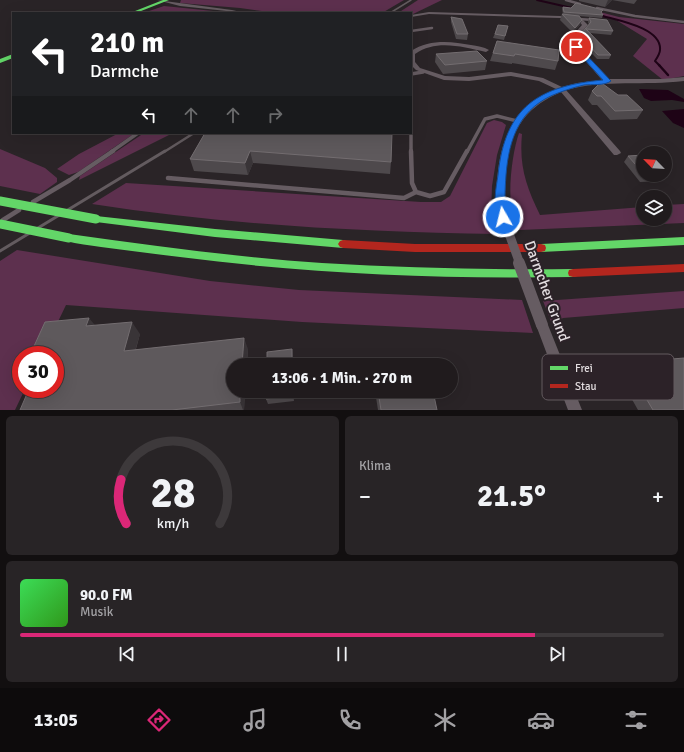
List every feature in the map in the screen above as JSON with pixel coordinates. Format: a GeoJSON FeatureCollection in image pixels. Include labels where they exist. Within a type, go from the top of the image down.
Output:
{"type":"FeatureCollection","features":[{"type":"Feature","properties":{"kind":"main road"},"geometry":{"type":"LineString","coordinates":[[134,12],[163,0]]}},
{"type":"Feature","properties":{"kind":"main road"},"geometry":{"type":"LineString","coordinates":[[0,61],[12,56]]}},
{"type":"Feature","properties":{"kind":"main road"},"geometry":{"type":"LineString","coordinates":[[0,201],[96,219],[214,233],[416,248],[565,248],[684,241]]}},
{"type":"Feature","properties":{"kind":"main road"},"geometry":{"type":"LineString","coordinates":[[0,223],[118,247],[198,257],[314,268],[419,274],[570,273],[684,268]]}},
{"type":"Feature","properties":{"kind":"main road"},"geometry":{"type":"LineString","coordinates":[[0,233],[69,238]]}},
{"type":"Feature","properties":{"kind":"street"},"geometry":{"type":"LineString","coordinates":[[163,0],[181,6],[225,9],[239,12]]}},
{"type":"Feature","properties":{"kind":"street"},"geometry":{"type":"LineString","coordinates":[[412,16],[424,12],[560,16],[579,19],[585,25],[574,37],[573,43],[607,81]]}},
{"type":"Feature","properties":{"kind":"street"},"geometry":{"type":"LineString","coordinates":[[412,55],[415,51],[426,45],[447,43],[486,50]]}},
{"type":"Feature","properties":{"kind":"street"},"geometry":{"type":"LineString","coordinates":[[412,62],[424,72],[457,80],[511,74],[525,75],[541,79],[562,89],[617,153]]}},
{"type":"Feature","properties":{"kind":"street","name":"Darmcher Grund"},"geometry":{"type":"LineString","coordinates":[[553,354],[503,217],[500,201],[504,158],[509,136],[517,121],[537,101],[562,89],[583,84],[607,81],[656,82],[684,79]]}},
{"type":"Feature","properties":{"kind":"street","name":"Darmcher Grund"},"geometry":{"type":"LineString","coordinates":[[571,400],[575,410]]}},
{"type":"Feature","properties":{"kind":"lane"},"geometry":{"type":"LineString","coordinates":[[566,0],[585,5]]}},
{"type":"Feature","properties":{"kind":"lane"},"geometry":{"type":"LineString","coordinates":[[592,7],[616,13],[684,22]]}},
{"type":"Feature","properties":{"kind":"lane"},"geometry":{"type":"LineString","coordinates":[[579,19],[600,20]]}},
{"type":"Feature","properties":{"kind":"lane"},"geometry":{"type":"LineString","coordinates":[[412,31],[432,28]]}},
{"type":"Feature","properties":{"kind":"lane"},"geometry":{"type":"LineString","coordinates":[[412,74],[424,72]]}},
{"type":"Feature","properties":{"kind":"lane"},"geometry":{"type":"LineString","coordinates":[[411,134],[412,183],[416,192],[426,196],[435,197],[444,192],[485,119],[497,116],[517,121]]}},
{"type":"Feature","properties":{"kind":"lane"},"geometry":{"type":"LineString","coordinates":[[0,223],[70,180],[137,134]]}},
{"type":"Feature","properties":{"kind":"lane"},"geometry":{"type":"LineString","coordinates":[[168,178],[404,198],[416,192]]}},
{"type":"Feature","properties":{"kind":"shaded area"},"geometry":{"type":"Polygon","coordinates":[[[181,0],[404,0],[384,12],[269,12],[180,3],[181,0]]]}},
{"type":"Feature","properties":{"kind":"shaded area"},"geometry":{"type":"Polygon","coordinates":[[[418,0],[442,0],[412,15],[412,12],[400,12],[418,0]]]}},
{"type":"Feature","properties":{"kind":"shaded area"},"geometry":{"type":"Polygon","coordinates":[[[164,6],[223,12],[175,11],[146,12],[164,6]]]}},
{"type":"Feature","properties":{"kind":"shaded area"},"geometry":{"type":"Polygon","coordinates":[[[592,10],[619,17],[684,24],[684,76],[663,80],[633,56],[647,39],[616,20],[589,13],[592,10]]]}},
{"type":"Feature","properties":{"kind":"shaded area"},"geometry":{"type":"Polygon","coordinates":[[[639,89],[668,90],[684,99],[684,102],[672,100],[651,101],[644,98],[639,89]]]}},
{"type":"Feature","properties":{"kind":"shaded area"},"geometry":{"type":"Polygon","coordinates":[[[684,109],[684,128],[673,123],[662,111],[684,109]]]}},
{"type":"Feature","properties":{"kind":"shaded area"},"geometry":{"type":"Polygon","coordinates":[[[494,120],[502,122],[506,125],[497,155],[492,186],[491,214],[498,234],[295,226],[193,217],[92,204],[126,183],[421,202],[441,202],[450,196],[487,123],[494,120]]]}},
{"type":"Feature","properties":{"kind":"shaded area"},"geometry":{"type":"Polygon","coordinates":[[[519,133],[522,134],[522,156],[527,185],[540,215],[636,208],[636,225],[520,230],[515,222],[510,197],[512,163],[519,133]]]}},
{"type":"Feature","properties":{"kind":"shaded area"},"geometry":{"type":"Polygon","coordinates":[[[117,134],[134,134],[78,172],[69,175],[57,169],[79,154],[117,134]]]}},
{"type":"Feature","properties":{"kind":"shaded area"},"geometry":{"type":"Polygon","coordinates":[[[143,134],[171,134],[79,180],[80,176],[143,134]]]}},
{"type":"Feature","properties":{"kind":"shaded area"},"geometry":{"type":"Polygon","coordinates":[[[0,149],[45,168],[57,178],[57,182],[40,194],[0,186],[0,149]]]}},
{"type":"Feature","properties":{"kind":"shaded area"},"geometry":{"type":"Polygon","coordinates":[[[684,204],[684,223],[672,224],[672,205],[684,204]]]}},
{"type":"Feature","properties":{"kind":"shaded area"},"geometry":{"type":"Polygon","coordinates":[[[17,250],[210,281],[299,290],[522,300],[533,333],[302,322],[66,305],[46,346],[12,346],[12,398],[21,398],[15,410],[0,410],[0,261],[17,250]]]}},
{"type":"Feature","properties":{"kind":"shaded area"},"geometry":{"type":"Polygon","coordinates":[[[684,291],[684,308],[563,318],[552,324],[543,301],[684,291]]]}},
{"type":"Feature","properties":{"kind":"building"},"geometry":{"type":"Polygon","coordinates":[[[576,3],[603,10],[601,12],[603,15],[564,12],[563,7],[571,8],[576,3]]]}},
{"type":"Feature","properties":{"kind":"building"},"geometry":{"type":"Polygon","coordinates":[[[562,14],[579,16],[582,20],[575,28],[562,14]]]}},
{"type":"Feature","properties":{"kind":"building"},"geometry":{"type":"Polygon","coordinates":[[[451,17],[462,19],[468,34],[457,34],[451,17]]]}},
{"type":"Feature","properties":{"kind":"building"},"geometry":{"type":"Polygon","coordinates":[[[589,18],[607,20],[613,31],[586,29],[611,55],[598,55],[580,35],[591,22],[589,18]]]}},
{"type":"Feature","properties":{"kind":"building"},"geometry":{"type":"Polygon","coordinates":[[[498,25],[508,26],[505,36],[495,34],[498,25]]]}},
{"type":"Feature","properties":{"kind":"building"},"geometry":{"type":"Polygon","coordinates":[[[497,41],[559,50],[558,61],[515,54],[514,56],[493,53],[497,41]]]}},
{"type":"Feature","properties":{"kind":"building"},"geometry":{"type":"Polygon","coordinates":[[[477,51],[487,61],[445,65],[436,54],[477,51]]]}},
{"type":"Feature","properties":{"kind":"building"},"geometry":{"type":"Polygon","coordinates":[[[599,84],[603,84],[618,95],[627,95],[643,110],[615,111],[601,96],[597,96],[592,91],[599,84]]]}},
{"type":"Feature","properties":{"kind":"building"},"geometry":{"type":"Polygon","coordinates":[[[204,134],[392,134],[391,162],[250,151],[245,163],[190,159],[204,134]]]}},
{"type":"Feature","properties":{"kind":"building"},"geometry":{"type":"Polygon","coordinates":[[[636,155],[636,165],[628,156],[636,155]]]}},
{"type":"Feature","properties":{"kind":"building"},"geometry":{"type":"Polygon","coordinates":[[[89,318],[86,326],[132,322],[124,351],[244,338],[243,358],[226,358],[226,398],[240,398],[240,402],[172,410],[20,410],[25,398],[64,398],[64,346],[34,346],[45,322],[89,318]]]}},
{"type":"Feature","properties":{"kind":"building"},"geometry":{"type":"Polygon","coordinates":[[[292,349],[292,358],[267,358],[267,352],[292,349]]]}},
{"type":"Feature","properties":{"kind":"building"},"geometry":{"type":"Polygon","coordinates":[[[684,358],[684,410],[653,410],[647,400],[674,400],[674,359],[684,358]]]}},
{"type":"Feature","properties":{"kind":"building"},"geometry":{"type":"Polygon","coordinates":[[[379,398],[434,398],[437,410],[381,410],[379,398]]]}},
{"type":"Feature","properties":{"kind":"waterway"},"geometry":{"type":"LineString","coordinates":[[537,0],[572,8]]}},
{"type":"Feature","properties":{"kind":"waterway"},"geometry":{"type":"LineString","coordinates":[[599,15],[626,22],[646,30],[654,36],[659,42],[660,50],[655,61],[659,65]]}},
{"type":"Feature","properties":{"kind":"waterway"},"geometry":{"type":"LineString","coordinates":[[659,65],[668,75]]}},
{"type":"Feature","properties":{"kind":"railway"},"geometry":{"type":"LineString","coordinates":[[392,12],[411,0]]}},
{"type":"Feature","properties":{"kind":"railway"},"geometry":{"type":"LineString","coordinates":[[164,152],[192,134]]}},
{"type":"Feature","properties":{"kind":"railway"},"geometry":{"type":"LineString","coordinates":[[0,251],[165,151]]}},
{"type":"Feature","properties":{"kind":"traffic: fast"},"geometry":{"type":"LineString","coordinates":[[135,12],[167,0]]}},
{"type":"Feature","properties":{"kind":"traffic: fast"},"geometry":{"type":"LineString","coordinates":[[0,61],[12,56]]}},
{"type":"Feature","properties":{"kind":"traffic: fast"},"geometry":{"type":"LineString","coordinates":[[0,201],[96,219]]}},
{"type":"Feature","properties":{"kind":"traffic: fast"},"geometry":{"type":"LineString","coordinates":[[96,219],[215,233],[343,244]]}},
{"type":"Feature","properties":{"kind":"traffic: fast"},"geometry":{"type":"LineString","coordinates":[[0,224],[69,238]]}},
{"type":"Feature","properties":{"kind":"traffic: fast"},"geometry":{"type":"LineString","coordinates":[[69,238],[194,255],[320,267],[446,273],[573,273]]}},
{"type":"Feature","properties":{"kind":"traffic: fast"},"geometry":{"type":"LineString","coordinates":[[541,248],[684,241]]}},
{"type":"Feature","properties":{"kind":"traffic: jam"},"geometry":{"type":"LineString","coordinates":[[343,244],[415,248],[541,248]]}},
{"type":"Feature","properties":{"kind":"traffic: jam"},"geometry":{"type":"LineString","coordinates":[[573,273],[684,268]]}},
{"type":"Feature","properties":{"kind":"route"},"geometry":{"type":"LineString","coordinates":[[503,217],[500,201],[504,158],[509,136],[517,121],[532,104],[554,92],[583,84],[607,81],[576,47]]}}]}
